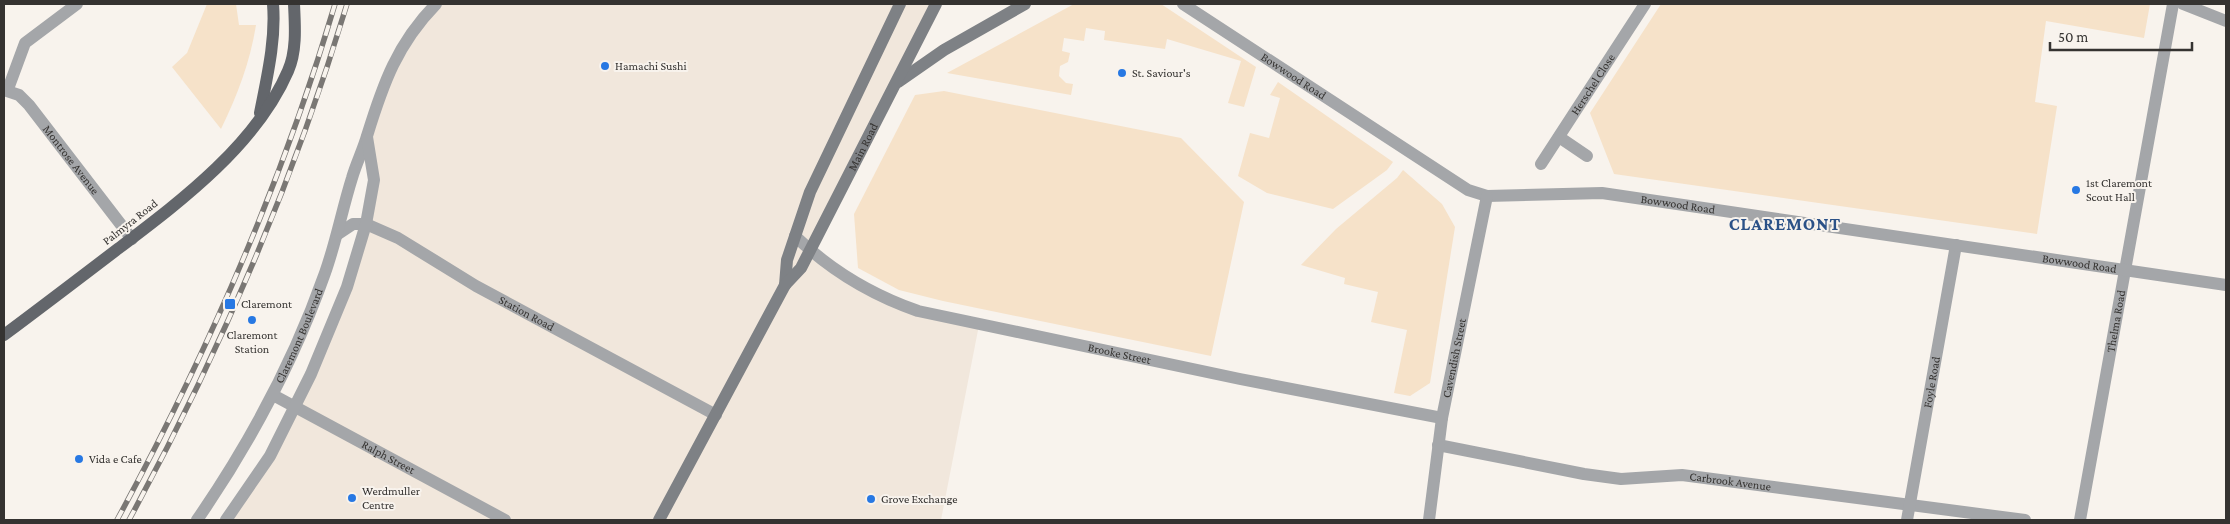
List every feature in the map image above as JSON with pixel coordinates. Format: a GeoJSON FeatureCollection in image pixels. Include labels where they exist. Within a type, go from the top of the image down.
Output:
{"type":"FeatureCollection","features":[{"type":"Feature","properties":{"kind":"main road","name":"Palmyra Road"},"geometry":{"type":"LineString","coordinates":[[259,118],[275,22],[273,4]]}},
{"type":"Feature","properties":{"kind":"main road","name":"Palmyra Road"},"geometry":{"type":"LineString","coordinates":[[4,334],[132,239],[205,180],[242,142],[280,88],[289,70],[295,27],[294,4]]}},
{"type":"Feature","properties":{"kind":"main road","name":"Main Road"},"geometry":{"type":"LineString","coordinates":[[785,284],[787,260],[823,163],[900,4]]}},
{"type":"Feature","properties":{"kind":"main road","name":"Main Road"},"geometry":{"type":"LineString","coordinates":[[659,520],[785,284],[801,268],[936,4]]}},
{"type":"Feature","properties":{"kind":"main road"},"geometry":{"type":"LineString","coordinates":[[896,83],[944,50],[1025,4]]}},
{"type":"Feature","properties":{"kind":"street"},"geometry":{"type":"LineString","coordinates":[[6,90],[25,43],[77,4]]}},
{"type":"Feature","properties":{"kind":"street","name":"Claremont Boulevard"},"geometry":{"type":"LineString","coordinates":[[197,520],[272,396],[302,332],[338,234],[351,179],[367,137],[377,101],[391,67],[407,40],[436,4]]}},
{"type":"Feature","properties":{"kind":"street","name":"Bowwood Road"},"geometry":{"type":"LineString","coordinates":[[1183,4],[1468,190],[1487,196],[1602,193],[2226,285]]}},
{"type":"Feature","properties":{"kind":"street","name":"Herschel Close"},"geometry":{"type":"LineString","coordinates":[[1542,164],[1645,4]]}},
{"type":"Feature","properties":{"kind":"street","name":"Thelma Road"},"geometry":{"type":"LineString","coordinates":[[2080,520],[2173,4]]}},
{"type":"Feature","properties":{"kind":"street"},"geometry":{"type":"LineString","coordinates":[[2183,4],[2226,21]]}},
{"type":"Feature","properties":{"kind":"street","name":"Montrose Avenue"},"geometry":{"type":"LineString","coordinates":[[6,90],[19,95],[29,105],[132,239]]}},
{"type":"Feature","properties":{"kind":"street","name":"Claremont Boulevard"},"geometry":{"type":"LineString","coordinates":[[226,520],[270,456],[328,334],[347,287],[366,224],[374,180],[367,137]]}},
{"type":"Feature","properties":{"kind":"street"},"geometry":{"type":"LineString","coordinates":[[1559,137],[1587,156]]}},
{"type":"Feature","properties":{"kind":"street","name":"Cavendish Street"},"geometry":{"type":"LineString","coordinates":[[1429,520],[1442,418],[1487,196]]}},
{"type":"Feature","properties":{"kind":"street"},"geometry":{"type":"LineString","coordinates":[[338,234],[353,224],[366,224]]}},
{"type":"Feature","properties":{"kind":"street","name":"Station Road"},"geometry":{"type":"LineString","coordinates":[[366,224],[398,238],[476,286],[716,415]]}},
{"type":"Feature","properties":{"kind":"street","name":"Brooke Street"},"geometry":{"type":"LineString","coordinates":[[795,236],[830,267],[883,297],[918,311],[1240,379],[1442,418]]}},
{"type":"Feature","properties":{"kind":"street","name":"Foyle Road"},"geometry":{"type":"LineString","coordinates":[[1907,520],[1956,245]]}},
{"type":"Feature","properties":{"kind":"street","name":"Ralph Street"},"geometry":{"type":"LineString","coordinates":[[272,396],[294,406],[505,520]]}},
{"type":"Feature","properties":{"kind":"street","name":"Carbrook Avenue"},"geometry":{"type":"LineString","coordinates":[[1438,445],[1584,474],[1621,479],[1682,474],[2025,520]]}},
{"type":"Feature","properties":{"kind":"shaded area"},"geometry":{"type":"Polygon","coordinates":[[[207,4],[236,4],[239,25],[256,25],[243,78],[221,129],[172,67],[187,53],[207,4]]]}},
{"type":"Feature","properties":{"kind":"shaded area"},"geometry":{"type":"Polygon","coordinates":[[[436,4],[936,4],[810,251],[883,297],[979,325],[941,520],[226,520],[270,456],[329,334],[374,180],[367,137],[377,101],[436,4]]]}},
{"type":"Feature","properties":{"kind":"shaded area"},"geometry":{"type":"Polygon","coordinates":[[[1074,4],[1161,4],[1256,67],[1244,107],[1228,103],[1241,61],[1167,39],[1165,49],[1104,40],[1105,31],[1086,28],[1084,41],[1064,38],[1062,51],[1070,53],[1068,62],[1060,66],[1059,76],[1066,83],[1073,84],[1071,95],[947,73],[1074,4]]]}},
{"type":"Feature","properties":{"kind":"shaded area"},"geometry":{"type":"Polygon","coordinates":[[[1661,4],[2150,4],[2144,38],[2046,21],[2035,102],[2057,106],[2037,234],[1614,174],[1590,113],[1661,4]]]}},
{"type":"Feature","properties":{"kind":"shaded area"},"geometry":{"type":"Polygon","coordinates":[[[1278,82],[1393,162],[1387,170],[1333,209],[1267,193],[1238,176],[1250,133],[1269,138],[1280,98],[1270,95],[1278,82]]]}},
{"type":"Feature","properties":{"kind":"shaded area"},"geometry":{"type":"Polygon","coordinates":[[[944,91],[1181,138],[1244,202],[1211,356],[943,301],[899,290],[858,268],[854,214],[915,95],[944,91]]]}},
{"type":"Feature","properties":{"kind":"shaded area"},"geometry":{"type":"Polygon","coordinates":[[[1403,170],[1442,204],[1455,227],[1430,383],[1410,396],[1394,393],[1407,330],[1371,322],[1378,292],[1344,284],[1345,278],[1301,265],[1336,229],[1397,178],[1403,170]]]}},
{"type":"Feature","properties":{"kind":"railway"},"geometry":{"type":"LineString","coordinates":[[117,520],[181,395],[240,268],[291,137],[335,4]]}},
{"type":"Feature","properties":{"kind":"railway"},"geometry":{"type":"LineString","coordinates":[[129,520],[193,395],[251,268],[303,137],[347,4]]}},
{"type":"Feature","properties":{"kind":"place","name":"Hamachi Sushi"},"geometry":{"type":"Point","coordinates":[605,66]}},
{"type":"Feature","properties":{"kind":"place","name":"St. Saviour's"},"geometry":{"type":"Point","coordinates":[1122,73]}},
{"type":"Feature","properties":{"kind":"place","name":"1st Claremont Scout Hall"},"geometry":{"type":"Point","coordinates":[2076,190]}},
{"type":"Feature","properties":{"kind":"place","name":"Claremont"},"geometry":{"type":"Point","coordinates":[230,304]}},
{"type":"Feature","properties":{"kind":"place","name":"Claremont Station"},"geometry":{"type":"Point","coordinates":[252,320]}},
{"type":"Feature","properties":{"kind":"place","name":"Vida e Cafe"},"geometry":{"type":"Point","coordinates":[79,459]}},
{"type":"Feature","properties":{"kind":"place","name":"Werdmuller Centre"},"geometry":{"type":"Point","coordinates":[352,498]}},
{"type":"Feature","properties":{"kind":"place","name":"Grove Exchange"},"geometry":{"type":"Point","coordinates":[871,499]}},
{"type":"Feature","properties":{"kind":"district","name":"CLAREMONT"},"geometry":{"type":"Point","coordinates":[1785,224]}}]}
